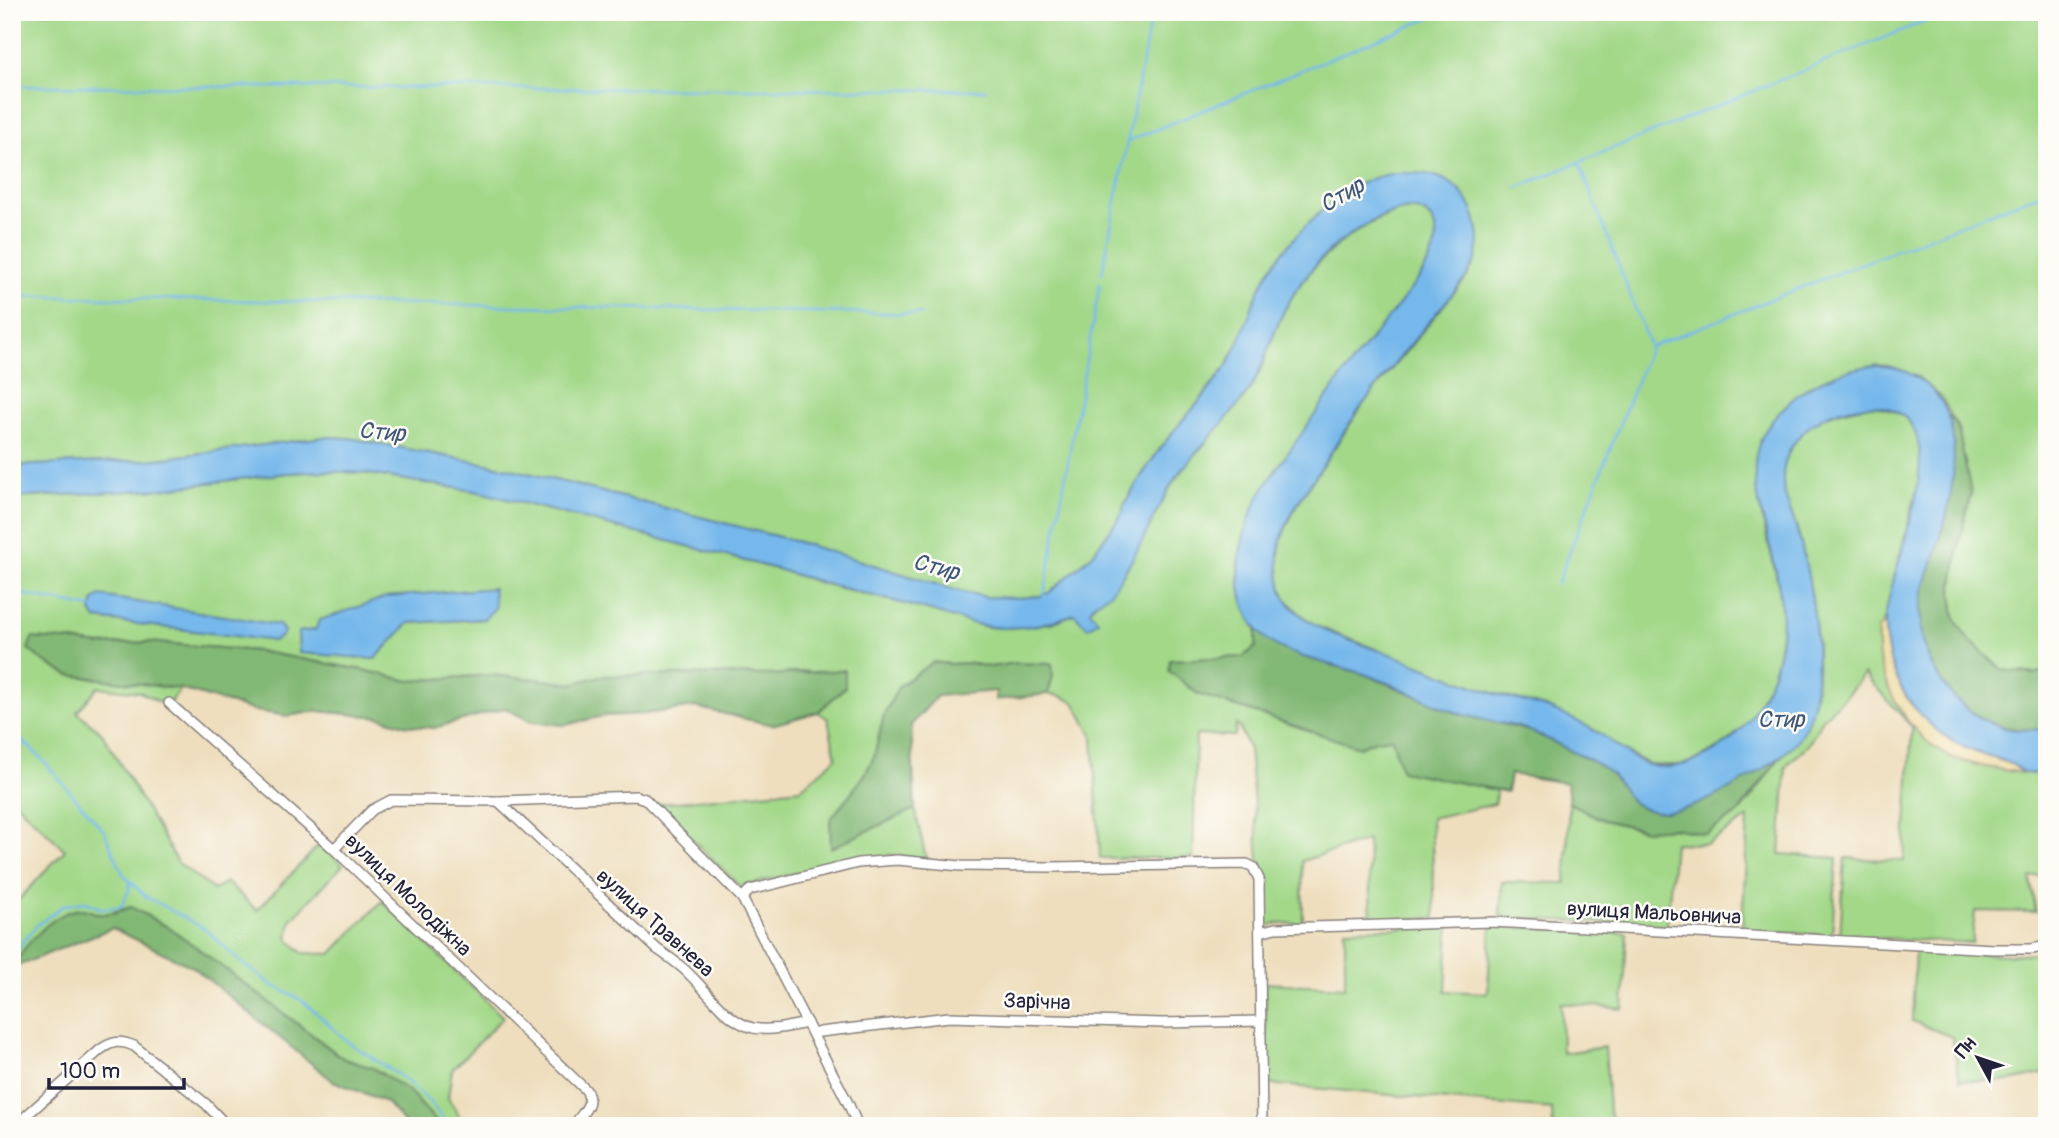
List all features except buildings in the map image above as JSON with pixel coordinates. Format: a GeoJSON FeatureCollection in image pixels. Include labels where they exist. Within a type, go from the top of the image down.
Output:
{"type":"FeatureCollection","features":[{"type":"Feature","properties":{"kind":"street","name":"вулиця Молодіжна"},"geometry":{"type":"LineString","coordinates":[[170,703],[334,849],[586,1090],[589,1094],[589,1105],[574,1126]]}},
{"type":"Feature","properties":{"kind":"street"},"geometry":{"type":"LineString","coordinates":[[334,849],[372,810],[391,800],[498,801],[636,796],[645,799],[742,898],[858,1126]]}},
{"type":"Feature","properties":{"kind":"street","name":"вулиця Травнева"},"geometry":{"type":"LineString","coordinates":[[498,801],[657,949],[692,976],[732,1017],[754,1028],[769,1029],[807,1023]]}},
{"type":"Feature","properties":{"kind":"street"},"geometry":{"type":"LineString","coordinates":[[742,898],[750,890],[858,863],[897,860],[961,866],[1247,864],[1253,867],[1259,879],[1262,1126]]}},
{"type":"Feature","properties":{"kind":"street","name":"вулиця Мальовнича"},"geometry":{"type":"LineString","coordinates":[[1260,932],[1275,928],[1387,923],[1492,922],[1993,949],[2032,949],[2047,946]]}},
{"type":"Feature","properties":{"kind":"street","name":"Зарічна"},"geometry":{"type":"LineString","coordinates":[[813,1034],[949,1017],[1163,1023],[1261,1021]]}},
{"type":"Feature","properties":{"kind":"street"},"geometry":{"type":"LineString","coordinates":[[17,1126],[100,1050],[109,1044],[124,1042],[134,1046],[206,1104],[227,1126]]}},
{"type":"Feature","properties":{"kind":"green space"},"geometry":{"type":"Polygon","coordinates":[[[12,12],[2047,12],[2047,670],[2035,674],[2002,670],[1967,638],[1955,619],[1952,592],[1958,549],[1971,493],[1958,428],[1941,397],[1918,377],[1890,366],[1876,365],[1809,386],[1776,416],[1759,505],[1783,610],[1777,660],[1750,721],[1721,747],[1696,760],[1682,765],[1651,765],[1624,751],[1598,732],[1548,708],[1456,680],[1316,626],[1286,599],[1280,583],[1278,562],[1281,541],[1289,521],[1301,498],[1365,402],[1466,278],[1477,249],[1475,217],[1394,173],[1372,179],[1335,201],[1290,243],[1226,367],[1143,473],[1123,507],[1123,512],[1092,555],[1049,593],[1041,596],[986,597],[955,590],[795,541],[508,468],[349,438],[325,437],[149,460],[12,466],[12,12]]]}},
{"type":"Feature","properties":{"kind":"green space"},"geometry":{"type":"Polygon","coordinates":[[[1401,210],[1421,210],[1430,217],[1435,227],[1436,242],[1422,274],[1323,403],[1243,540],[1239,568],[1240,588],[1247,613],[1256,628],[1256,647],[1242,657],[1170,660],[1169,670],[1198,694],[1359,747],[1376,740],[1392,738],[1402,771],[1496,790],[1495,804],[1431,818],[1435,918],[1371,920],[1368,840],[1302,861],[1303,923],[1264,927],[1264,878],[1260,868],[1249,750],[1240,728],[1236,725],[1235,736],[1196,735],[1193,858],[1100,858],[1093,736],[1074,702],[1048,694],[1053,675],[1016,663],[990,667],[933,662],[899,686],[884,715],[874,757],[864,776],[830,820],[832,847],[915,809],[926,859],[889,855],[821,867],[740,887],[657,804],[800,789],[836,758],[828,719],[818,712],[845,687],[807,671],[768,676],[600,676],[572,684],[489,675],[410,681],[257,651],[148,642],[99,645],[66,640],[68,675],[181,689],[167,706],[140,692],[98,687],[77,712],[102,733],[178,863],[214,890],[226,882],[257,910],[320,844],[343,865],[291,920],[288,939],[303,953],[331,954],[382,901],[503,1017],[452,1070],[448,1098],[466,1126],[440,1126],[410,1092],[374,1069],[344,1059],[170,928],[131,907],[101,915],[85,909],[20,954],[12,967],[12,907],[65,850],[12,799],[12,498],[161,489],[287,473],[363,473],[480,492],[987,627],[1007,628],[1052,623],[1090,610],[1110,592],[1171,485],[1252,387],[1279,322],[1300,285],[1328,253],[1362,228],[1401,210]],[[493,588],[387,597],[316,630],[298,632],[375,659],[409,623],[484,619],[493,588]],[[94,600],[91,611],[274,641],[94,600]]]}},
{"type":"Feature","properties":{"kind":"green space"},"geometry":{"type":"Polygon","coordinates":[[[1870,405],[1892,410],[1911,422],[1918,435],[1921,458],[1915,496],[1884,621],[1878,631],[1977,765],[2047,774],[2047,874],[2030,878],[2036,912],[1975,911],[1972,943],[1840,936],[1845,858],[1904,861],[1912,727],[1864,674],[1824,717],[1808,745],[1786,766],[1780,854],[1837,858],[1832,935],[1742,931],[1748,818],[1707,844],[1674,843],[1667,926],[1500,917],[1502,882],[1566,883],[1569,803],[1603,820],[1646,830],[1673,828],[1706,834],[1742,809],[1779,759],[1801,735],[1810,715],[1815,690],[1816,635],[1803,553],[1782,486],[1783,470],[1795,442],[1812,424],[1844,410],[1870,405]]]}},
{"type":"Feature","properties":{"kind":"green space"},"geometry":{"type":"Polygon","coordinates":[[[1949,415],[1958,428],[1971,493],[1958,549],[1952,592],[1955,619],[1967,638],[2002,670],[2035,674],[2047,670],[2047,730],[2009,728],[1989,722],[1970,711],[1954,697],[1930,662],[1921,620],[1922,599],[1949,500],[1952,447],[1949,415]]]}},
{"type":"Feature","properties":{"kind":"green space"},"geometry":{"type":"Polygon","coordinates":[[[1256,628],[1271,642],[1294,653],[1367,675],[1454,712],[1534,732],[1601,766],[1615,777],[1635,804],[1650,810],[1666,812],[1728,789],[1780,757],[1738,813],[1706,834],[1673,828],[1646,830],[1603,820],[1569,803],[1567,783],[1510,774],[1507,792],[1401,771],[1392,738],[1376,740],[1359,747],[1198,694],[1169,671],[1170,660],[1242,657],[1256,647],[1256,628]]]}},
{"type":"Feature","properties":{"kind":"green space"},"geometry":{"type":"Polygon","coordinates":[[[32,638],[99,645],[148,642],[257,651],[410,681],[489,675],[572,684],[600,676],[772,675],[845,670],[845,687],[818,712],[772,725],[695,707],[603,716],[565,725],[532,722],[505,708],[434,728],[404,725],[379,717],[317,711],[288,716],[255,711],[181,689],[68,675],[44,662],[28,649],[32,638]]]}},
{"type":"Feature","properties":{"kind":"green space"},"geometry":{"type":"Polygon","coordinates":[[[933,662],[990,667],[1016,663],[1052,664],[1053,675],[1048,694],[996,700],[996,691],[937,696],[911,725],[915,809],[831,848],[830,820],[864,776],[874,757],[884,715],[899,686],[933,662]]]}},
{"type":"Feature","properties":{"kind":"green space"},"geometry":{"type":"Polygon","coordinates":[[[131,907],[170,928],[344,1059],[373,1068],[410,1092],[440,1126],[407,1126],[386,1102],[333,1081],[193,967],[112,928],[12,968],[32,939],[62,915],[83,909],[107,914],[131,907]]]}},
{"type":"Feature","properties":{"kind":"green space"},"geometry":{"type":"Polygon","coordinates":[[[1491,926],[1627,933],[1623,1009],[1561,1003],[1562,1053],[1605,1047],[1609,1110],[1615,1126],[1553,1126],[1552,1109],[1267,1084],[1265,983],[1345,987],[1345,929],[1449,927],[1446,991],[1488,993],[1491,926]]]}},
{"type":"Feature","properties":{"kind":"green space"},"geometry":{"type":"Polygon","coordinates":[[[1915,949],[1998,954],[2047,951],[2047,1073],[2010,1081],[1960,1080],[1952,1037],[1912,1021],[1915,949]]]}},
{"type":"Feature","properties":{"kind":"sand"},"geometry":{"type":"Polygon","coordinates":[[[1884,621],[1891,664],[1910,703],[1953,742],[2014,765],[2023,773],[1985,767],[1949,756],[1936,749],[1911,725],[1884,678],[1878,630],[1884,621]]]}},
{"type":"Feature","properties":{"kind":"water","name":"Стир"},"geometry":{"type":"Polygon","coordinates":[[[1394,173],[1419,173],[1437,177],[1453,185],[1461,193],[1477,224],[1479,236],[1476,259],[1466,278],[1361,407],[1289,520],[1281,540],[1279,576],[1288,602],[1297,612],[1322,629],[1351,641],[1496,694],[1561,714],[1599,733],[1646,764],[1671,767],[1699,759],[1730,740],[1748,720],[1766,689],[1780,646],[1782,625],[1778,583],[1755,479],[1756,456],[1761,438],[1783,409],[1814,384],[1859,368],[1894,368],[1914,376],[1930,388],[1949,418],[1953,437],[1950,499],[1922,597],[1920,619],[1930,661],[1940,680],[1970,712],[1989,723],[2010,729],[2047,730],[2047,774],[2021,771],[2011,764],[1949,739],[1920,714],[1899,683],[1887,647],[1885,627],[1888,603],[1915,500],[1920,466],[1917,437],[1903,416],[1876,406],[1843,409],[1827,415],[1800,435],[1785,464],[1784,493],[1808,574],[1816,632],[1815,690],[1810,715],[1801,735],[1782,755],[1739,784],[1698,804],[1665,812],[1641,807],[1630,800],[1613,776],[1602,767],[1539,735],[1515,726],[1458,713],[1372,677],[1290,652],[1264,637],[1245,608],[1239,575],[1240,555],[1250,518],[1275,471],[1429,262],[1436,240],[1434,225],[1426,215],[1414,210],[1389,214],[1358,230],[1329,251],[1309,272],[1286,306],[1253,384],[1176,478],[1118,582],[1110,593],[1090,610],[1098,621],[1088,628],[1074,614],[1024,627],[996,628],[976,624],[480,492],[363,473],[287,473],[161,489],[12,498],[12,466],[149,460],[325,437],[349,438],[508,468],[795,541],[955,590],[986,597],[1041,596],[1049,593],[1092,555],[1123,512],[1123,507],[1169,436],[1222,373],[1233,355],[1263,282],[1283,252],[1310,221],[1342,195],[1374,178],[1394,173]]]}},
{"type":"Feature","properties":{"kind":"water"},"geometry":{"type":"Polygon","coordinates":[[[493,588],[495,608],[484,619],[409,623],[375,659],[299,653],[298,632],[315,630],[320,620],[387,597],[493,588]]]}},
{"type":"Feature","properties":{"kind":"water"},"geometry":{"type":"Polygon","coordinates":[[[100,596],[279,625],[284,631],[282,636],[274,641],[96,619],[91,612],[94,600],[100,596]]]}},
{"type":"Feature","properties":{"kind":"waterway"},"geometry":{"type":"LineString","coordinates":[[1102,274],[1152,12]]}},
{"type":"Feature","properties":{"kind":"waterway"},"geometry":{"type":"LineString","coordinates":[[1128,141],[1444,12]]}},
{"type":"Feature","properties":{"kind":"waterway"},"geometry":{"type":"LineString","coordinates":[[1516,188],[1947,12]]}},
{"type":"Feature","properties":{"kind":"waterway"},"geometry":{"type":"LineString","coordinates":[[12,86],[986,90]]}},
{"type":"Feature","properties":{"kind":"waterway"},"geometry":{"type":"LineString","coordinates":[[1557,584],[1650,347],[1579,162]]}},
{"type":"Feature","properties":{"kind":"waterway"},"geometry":{"type":"LineString","coordinates":[[1650,347],[2047,191]]}},
{"type":"Feature","properties":{"kind":"waterway"},"geometry":{"type":"LineString","coordinates":[[1044,597],[1100,283]]}},
{"type":"Feature","properties":{"kind":"waterway"},"geometry":{"type":"LineString","coordinates":[[12,296],[922,314]]}},
{"type":"Feature","properties":{"kind":"waterway"},"geometry":{"type":"LineString","coordinates":[[12,592],[92,608]]}},
{"type":"Feature","properties":{"kind":"waterway"},"geometry":{"type":"LineString","coordinates":[[12,731],[41,758],[104,831],[123,874],[145,896],[205,929],[241,962],[272,985],[303,1001],[348,1042],[403,1078],[429,1101],[448,1126]]}},
{"type":"Feature","properties":{"kind":"waterway"},"geometry":{"type":"LineString","coordinates":[[12,955],[36,926],[64,905],[86,902],[102,909],[122,906],[130,882]]}}]}
